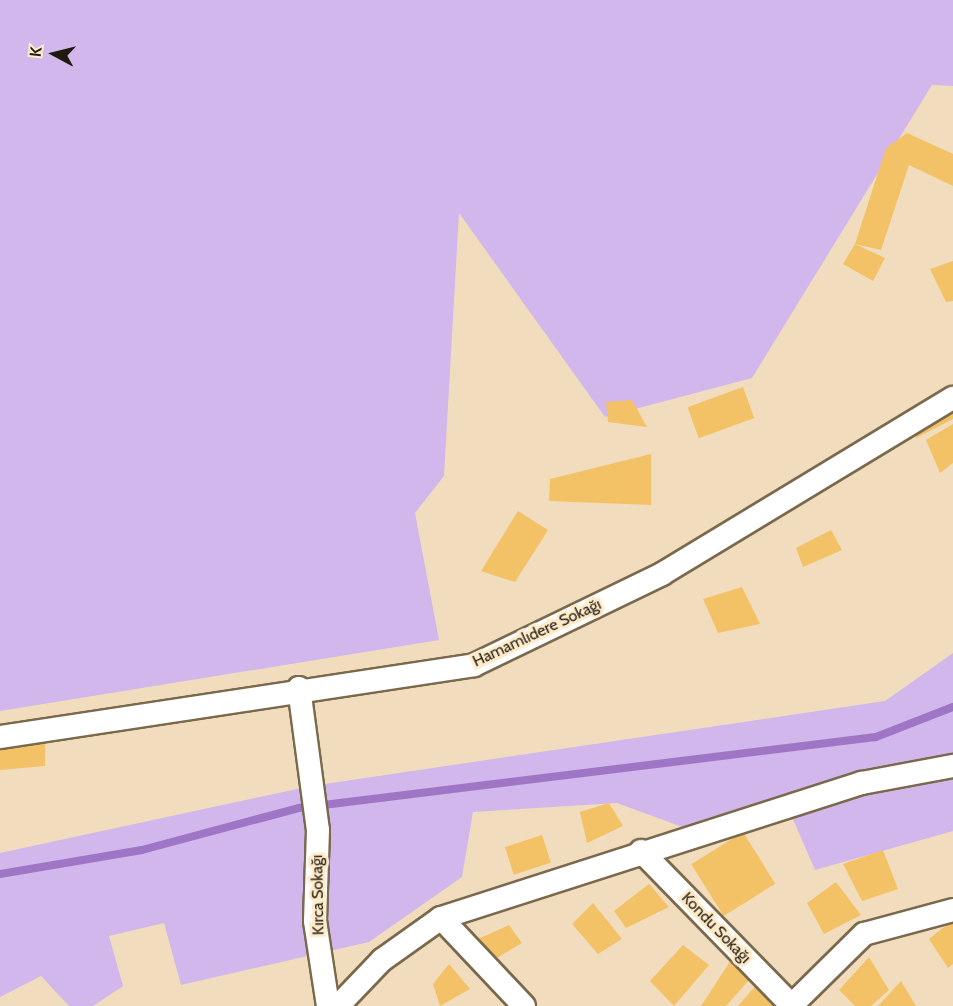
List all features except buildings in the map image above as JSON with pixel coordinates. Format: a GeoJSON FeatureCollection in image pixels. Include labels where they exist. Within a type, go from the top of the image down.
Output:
{"type":"FeatureCollection","features":[{"type":"Feature","properties":{"kind":"street","name":"Hamamlıdere Sokağı"},"geometry":{"type":"LineString","coordinates":[[0,737],[299,688],[474,665],[662,574],[953,398]]}},
{"type":"Feature","properties":{"kind":"street","name":"Kırca Sokağı"},"geometry":{"type":"LineString","coordinates":[[299,688],[316,819],[315,921],[328,1006]]}},
{"type":"Feature","properties":{"kind":"street"},"geometry":{"type":"LineString","coordinates":[[338,1006],[382,960],[441,918],[641,851],[862,783],[953,766]]}},
{"type":"Feature","properties":{"kind":"street","name":"Kondu Sokağı"},"geometry":{"type":"LineString","coordinates":[[641,851],[791,1006]]}},
{"type":"Feature","properties":{"kind":"street"},"geometry":{"type":"LineString","coordinates":[[791,1006],[864,934],[953,910]]}},
{"type":"Feature","properties":{"kind":"street"},"geometry":{"type":"LineString","coordinates":[[441,918],[524,1006]]}},
{"type":"Feature","properties":{"kind":"shaded area"},"geometry":{"type":"Polygon","coordinates":[[[0,0],[953,0],[953,86],[932,85],[752,378],[605,417],[459,213],[444,476],[415,513],[439,640],[0,711],[0,0]]]}},
{"type":"Feature","properties":{"kind":"shaded area"},"geometry":{"type":"Polygon","coordinates":[[[953,653],[953,831],[815,870],[792,817],[685,828],[617,803],[473,812],[462,877],[369,942],[181,985],[164,923],[109,936],[123,986],[93,1006],[69,1006],[41,976],[0,997],[0,853],[311,786],[885,701],[953,653]]]}},
{"type":"Feature","properties":{"kind":"waterway"},"geometry":{"type":"LineString","coordinates":[[0,874],[142,850],[299,808],[876,737],[953,707]]}}]}
